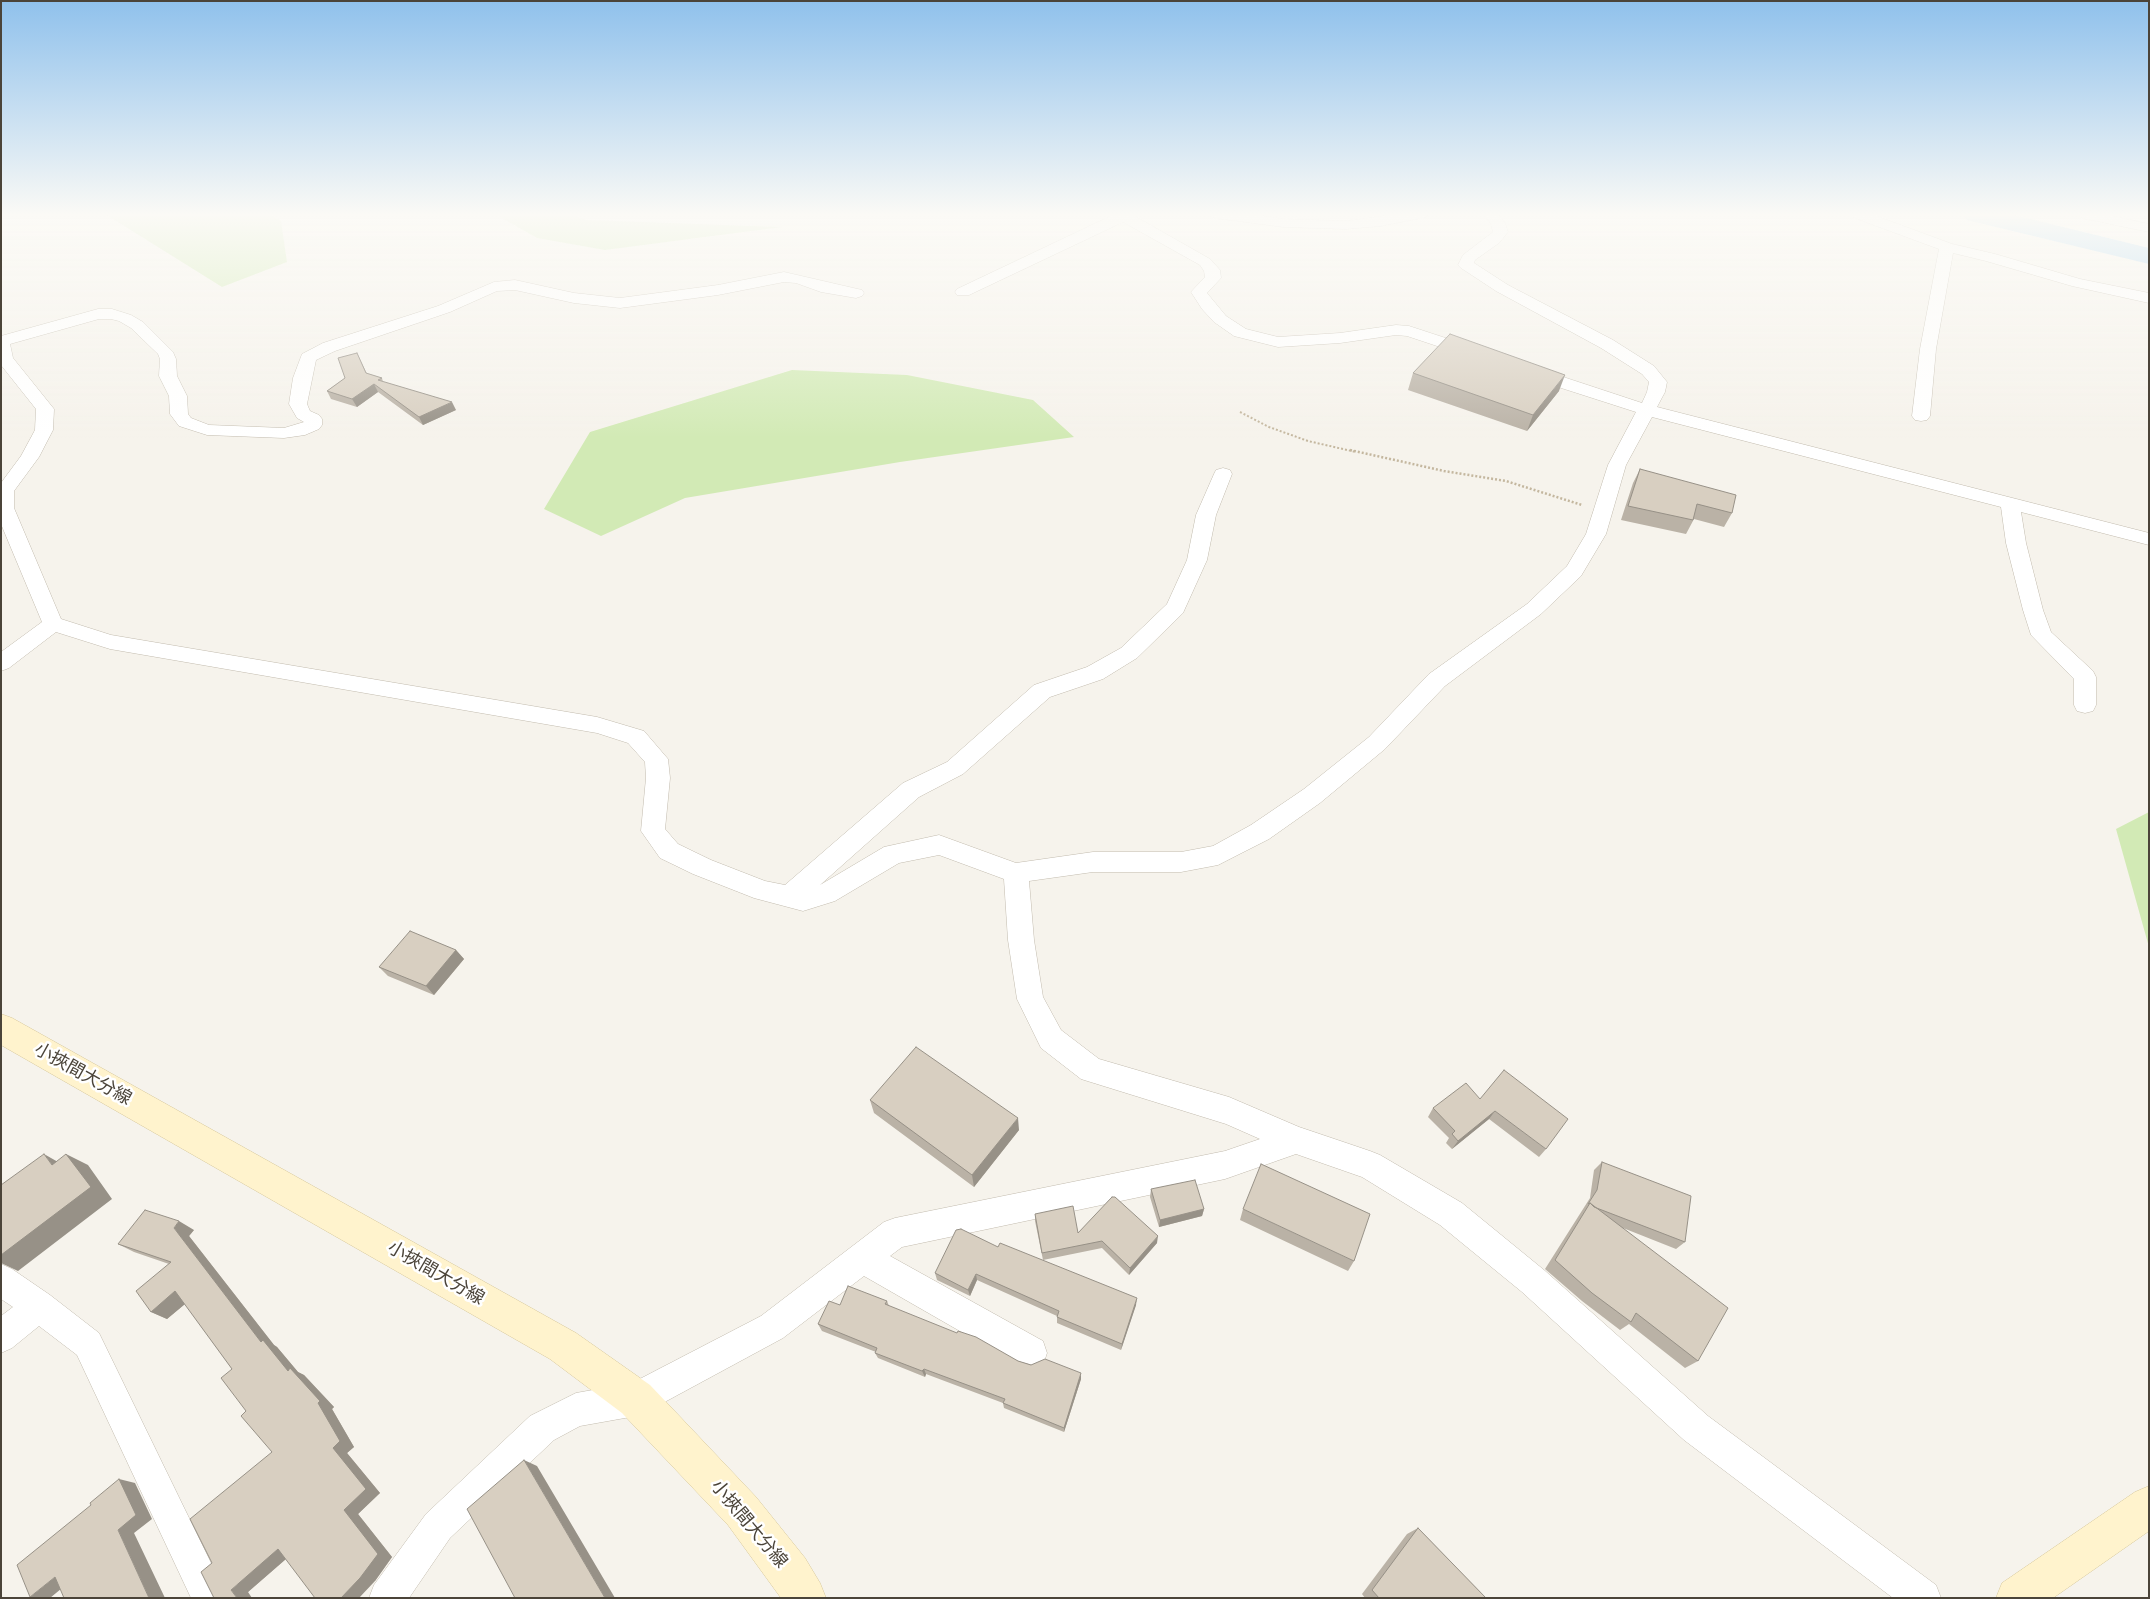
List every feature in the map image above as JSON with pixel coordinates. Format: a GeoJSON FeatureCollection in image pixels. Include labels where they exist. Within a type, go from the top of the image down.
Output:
{"type":"FeatureCollection","features":[{"type":"Feature","properties":{"kind":"main road","name":"小挾間大分線"},"geometry":{"type":"LineString","coordinates":[[1,1028],[562,1346],[636,1399],[742,1511],[790,1573],[805,1598]]}},
{"type":"Feature","properties":{"kind":"main road"},"geometry":{"type":"LineString","coordinates":[[2017,1598],[2149,1506]]}},
{"type":"Feature","properties":{"kind":"street"},"geometry":{"type":"LineString","coordinates":[[490,289],[444,309],[329,347],[308,358],[298,404],[303,414],[313,419],[313,425],[299,431],[284,433],[207,430],[185,422],[179,414],[178,396],[168,376],[168,359],[165,352],[137,325],[125,318],[112,314],[98,314],[2,342],[2,351],[5,359],[45,409],[44,430],[30,457],[3,491],[4,508],[53,624],[110,642],[597,725],[636,737],[656,758],[658,778],[653,832],[669,851],[702,867],[762,891],[803,900],[826,894],[893,854],[939,845],[1016,873],[1093,862],[1181,862],[1218,854],[1260,832],[1312,796],[1377,743],[1436,680],[1534,609],[1574,570],[1596,534],[1617,465],[1656,392],[1658,382],[1648,370],[1606,344],[1503,289]]}},
{"type":"Feature","properties":{"kind":"street"},"geometry":{"type":"LineString","coordinates":[[531,289],[574,298],[620,302],[725,289]]}},
{"type":"Feature","properties":{"kind":"street"},"geometry":{"type":"LineString","coordinates":[[828,289],[856,293]]}},
{"type":"Feature","properties":{"kind":"street"},"geometry":{"type":"LineString","coordinates":[[963,292],[970,289]]}},
{"type":"Feature","properties":{"kind":"street"},"geometry":{"type":"LineString","coordinates":[[1202,289],[1199,292],[1220,319],[1240,333],[1278,342],[1340,338],[1396,330],[1409,331],[1490,359]]}},
{"type":"Feature","properties":{"kind":"street"},"geometry":{"type":"LineString","coordinates":[[1921,416],[1928,349],[1939,289]]}},
{"type":"Feature","properties":{"kind":"street"},"geometry":{"type":"LineString","coordinates":[[2104,289],[2149,298]]}},
{"type":"Feature","properties":{"kind":"street"},"geometry":{"type":"LineString","coordinates":[[1518,368],[1646,410],[2149,539]]}},
{"type":"Feature","properties":{"kind":"street"},"geometry":{"type":"LineString","coordinates":[[789,897],[911,790],[955,768],[1042,691],[1095,673],[1130,653],[1176,608],[1197,560],[1206,515],[1223,474]]}},
{"type":"Feature","properties":{"kind":"street"},"geometry":{"type":"LineString","coordinates":[[2010,504],[2016,543],[2033,610],[2042,635],[2085,677],[2085,705]]}},
{"type":"Feature","properties":{"kind":"street"},"geometry":{"type":"LineString","coordinates":[[1,663],[53,624]]}},
{"type":"Feature","properties":{"kind":"street"},"geometry":{"type":"LineString","coordinates":[[1016,873],[1021,940],[1030,999],[1051,1039],[1091,1070],[1229,1111],[1296,1140],[1370,1165],[1451,1214],[1533,1281],[1696,1428],[1923,1598]]}},
{"type":"Feature","properties":{"kind":"street"},"geometry":{"type":"LineString","coordinates":[[387,1598],[438,1526],[542,1428],[576,1410],[636,1399],[772,1327],[895,1233],[1225,1165],[1296,1140]]}},
{"type":"Feature","properties":{"kind":"street"},"geometry":{"type":"LineString","coordinates":[[862,1258],[1031,1353]]}},
{"type":"Feature","properties":{"kind":"street"},"geometry":{"type":"LineString","coordinates":[[1,1280],[39,1306],[88,1344],[210,1598]]}},
{"type":"Feature","properties":{"kind":"street"},"geometry":{"type":"LineString","coordinates":[[1,1337],[39,1306]]}},
{"type":"Feature","properties":{"kind":"path"},"geometry":{"type":"LineString","coordinates":[[1240,412],[1269,427],[1308,441],[1444,471],[1506,481],[1602,512]]}},
{"type":"Feature","properties":{"kind":"green space"},"geometry":{"type":"Polygon","coordinates":[[[792,370],[907,375],[1033,400],[1074,437],[900,462],[685,498],[601,536],[544,509],[590,432],[792,370]]]}},
{"type":"Feature","properties":{"kind":"green space"},"geometry":{"type":"Polygon","coordinates":[[[2149,812],[2149,947],[2116,829],[2149,812]]]}},
{"type":"Feature","properties":{"kind":"building"},"geometry":{"type":"Polygon","coordinates":[[[1450,334],[1565,375],[1533,415],[1413,373],[1450,334]]]}},
{"type":"Feature","properties":{"kind":"building"},"geometry":{"type":"Polygon","coordinates":[[[357,353],[366,373],[382,378],[378,380],[452,402],[419,417],[374,384],[352,399],[327,391],[345,378],[338,358],[357,353]]]}},
{"type":"Feature","properties":{"kind":"building"},"geometry":{"type":"Polygon","coordinates":[[[1640,469],[1736,495],[1732,513],[1697,504],[1693,520],[1628,506],[1640,469]]]}},
{"type":"Feature","properties":{"kind":"building"},"geometry":{"type":"Polygon","coordinates":[[[410,931],[456,950],[426,986],[379,967],[410,931]]]}},
{"type":"Feature","properties":{"kind":"building"},"geometry":{"type":"Polygon","coordinates":[[[916,1047],[1018,1118],[972,1175],[870,1100],[916,1047]]]}},
{"type":"Feature","properties":{"kind":"building"},"geometry":{"type":"Polygon","coordinates":[[[1504,1070],[1568,1119],[1546,1149],[1495,1111],[1458,1141],[1452,1134],[1455,1131],[1433,1108],[1466,1083],[1480,1099],[1504,1070]]]}},
{"type":"Feature","properties":{"kind":"building"},"geometry":{"type":"Polygon","coordinates":[[[44,1154],[52,1165],[66,1154],[91,1187],[1,1255],[1,1185],[44,1154]]]}},
{"type":"Feature","properties":{"kind":"building"},"geometry":{"type":"Polygon","coordinates":[[[1602,1162],[1691,1196],[1685,1242],[1594,1207],[1590,1203],[1588,1204],[1597,1190],[1602,1162]]]}},
{"type":"Feature","properties":{"kind":"building"},"geometry":{"type":"Polygon","coordinates":[[[1261,1164],[1370,1214],[1354,1261],[1243,1209],[1261,1164]]]}},
{"type":"Feature","properties":{"kind":"building"},"geometry":{"type":"Polygon","coordinates":[[[1195,1180],[1204,1209],[1160,1220],[1151,1189],[1195,1180]]]}},
{"type":"Feature","properties":{"kind":"building"},"geometry":{"type":"Polygon","coordinates":[[[1112,1197],[1115,1197],[1158,1236],[1130,1268],[1102,1241],[1042,1253],[1035,1214],[1073,1206],[1078,1233],[1112,1197]]]}},
{"type":"Feature","properties":{"kind":"building"},"geometry":{"type":"Polygon","coordinates":[[[1590,1203],[1728,1308],[1698,1361],[1636,1313],[1631,1322],[1592,1293],[1555,1260],[1590,1203]]]}},
{"type":"Feature","properties":{"kind":"building"},"geometry":{"type":"Polygon","coordinates":[[[145,1210],[179,1221],[174,1228],[261,1342],[263,1340],[288,1371],[290,1368],[320,1401],[318,1403],[340,1441],[333,1448],[366,1489],[344,1510],[378,1554],[360,1578],[341,1598],[315,1598],[278,1549],[231,1590],[237,1598],[214,1598],[201,1572],[212,1563],[190,1519],[272,1452],[241,1416],[246,1411],[221,1378],[232,1369],[175,1291],[151,1312],[136,1291],[171,1262],[118,1244],[145,1210]]]}},
{"type":"Feature","properties":{"kind":"building"},"geometry":{"type":"Polygon","coordinates":[[[961,1229],[998,1247],[1000,1243],[1137,1298],[1122,1344],[1057,1317],[1059,1311],[976,1274],[968,1290],[935,1273],[956,1230],[961,1229]]]}},
{"type":"Feature","properties":{"kind":"building"},"geometry":{"type":"Polygon","coordinates":[[[848,1286],[887,1301],[885,1304],[957,1333],[958,1331],[976,1337],[1018,1361],[1031,1365],[1045,1359],[1081,1373],[1064,1428],[1003,1403],[1005,1399],[875,1353],[877,1348],[818,1324],[829,1301],[840,1305],[848,1286]]]}},
{"type":"Feature","properties":{"kind":"building"},"geometry":{"type":"Polygon","coordinates":[[[524,1460],[605,1598],[515,1598],[467,1509],[524,1460]]]}},
{"type":"Feature","properties":{"kind":"building"},"geometry":{"type":"Polygon","coordinates":[[[119,1479],[136,1515],[118,1530],[149,1598],[64,1598],[55,1577],[30,1597],[17,1565],[91,1505],[90,1503],[119,1479]]]}},
{"type":"Feature","properties":{"kind":"building"},"geometry":{"type":"Polygon","coordinates":[[[1418,1528],[1486,1598],[1379,1598],[1372,1590],[1418,1528]]]}}]}
